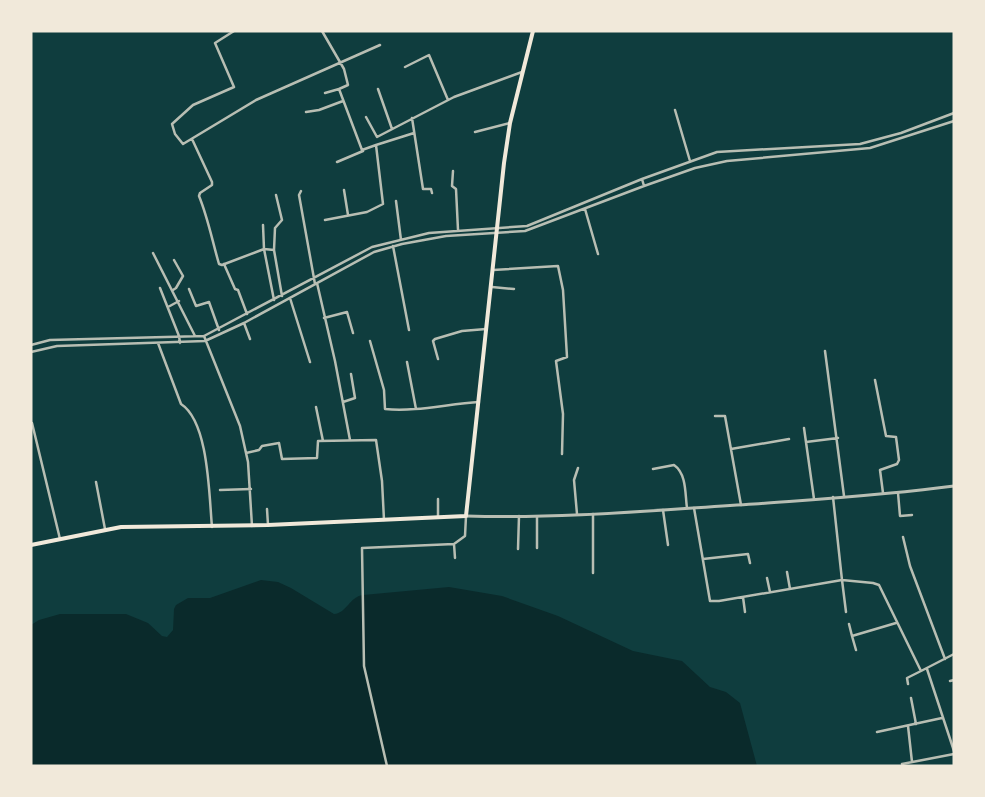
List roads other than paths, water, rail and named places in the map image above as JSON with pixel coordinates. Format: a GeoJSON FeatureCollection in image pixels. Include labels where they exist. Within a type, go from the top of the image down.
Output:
{"type":"FeatureCollection","features":[{"type":"Feature","properties":{"kind":"main road"},"geometry":{"type":"LineString","coordinates":[[31,545],[106,529],[134,526],[252,526],[466,516],[494,270],[496,233],[510,123],[533,31]]}},
{"type":"Feature","properties":{"kind":"street"},"geometry":{"type":"LineString","coordinates":[[234,31],[215,43],[234,87],[192,105],[171,125],[183,144],[256,100],[380,45]]}},
{"type":"Feature","properties":{"kind":"street"},"geometry":{"type":"LineString","coordinates":[[322,31],[340,63],[348,85],[325,93]]}},
{"type":"Feature","properties":{"kind":"street"},"geometry":{"type":"LineString","coordinates":[[405,67],[429,55],[448,100]]}},
{"type":"Feature","properties":{"kind":"street"},"geometry":{"type":"LineString","coordinates":[[366,116],[376,137],[448,100],[522,72]]}},
{"type":"Feature","properties":{"kind":"street"},"geometry":{"type":"LineString","coordinates":[[339,89],[363,151]]}},
{"type":"Feature","properties":{"kind":"street"},"geometry":{"type":"LineString","coordinates":[[378,89],[392,129]]}},
{"type":"Feature","properties":{"kind":"street"},"geometry":{"type":"LineString","coordinates":[[306,112],[319,110],[343,101]]}},
{"type":"Feature","properties":{"kind":"street"},"geometry":{"type":"LineString","coordinates":[[675,110],[690,161]]}},
{"type":"Feature","properties":{"kind":"street"},"geometry":{"type":"LineString","coordinates":[[31,345],[50,340],[204,336],[315,281],[373,249],[401,240],[458,230],[527,226],[643,183],[690,161],[730,150],[860,144],[901,134],[954,113]]}},
{"type":"Feature","properties":{"kind":"street"},"geometry":{"type":"LineString","coordinates":[[412,118],[423,189],[431,188],[432,193]]}},
{"type":"Feature","properties":{"kind":"street"},"geometry":{"type":"LineString","coordinates":[[31,352],[57,346],[205,341],[244,323],[290,298],[315,281],[373,249],[393,246],[429,236],[525,231],[585,210],[602,199],[643,183],[695,168],[727,161],[870,148],[954,121]]}},
{"type":"Feature","properties":{"kind":"street"},"geometry":{"type":"LineString","coordinates":[[475,132],[510,123]]}},
{"type":"Feature","properties":{"kind":"street"},"geometry":{"type":"LineString","coordinates":[[337,162],[376,145],[414,133]]}},
{"type":"Feature","properties":{"kind":"street"},"geometry":{"type":"LineString","coordinates":[[192,140],[212,182],[212,185],[200,193],[199,196],[209,220],[209,230],[220,264],[264,249],[274,250]]}},
{"type":"Feature","properties":{"kind":"street"},"geometry":{"type":"LineString","coordinates":[[325,220],[372,210],[383,204],[376,145]]}},
{"type":"Feature","properties":{"kind":"street"},"geometry":{"type":"LineString","coordinates":[[453,171],[452,186],[456,189],[458,230]]}},
{"type":"Feature","properties":{"kind":"street"},"geometry":{"type":"LineString","coordinates":[[344,190],[348,216]]}},
{"type":"Feature","properties":{"kind":"street"},"geometry":{"type":"LineString","coordinates":[[301,191],[299,195],[315,281],[350,440]]}},
{"type":"Feature","properties":{"kind":"street"},"geometry":{"type":"LineString","coordinates":[[276,195],[282,220],[275,228],[274,250],[282,296]]}},
{"type":"Feature","properties":{"kind":"street"},"geometry":{"type":"LineString","coordinates":[[396,201],[401,240]]}},
{"type":"Feature","properties":{"kind":"street"},"geometry":{"type":"LineString","coordinates":[[585,210],[598,254]]}},
{"type":"Feature","properties":{"kind":"street"},"geometry":{"type":"LineString","coordinates":[[263,225],[264,249],[274,300]]}},
{"type":"Feature","properties":{"kind":"street"},"geometry":{"type":"LineString","coordinates":[[393,246],[409,330]]}},
{"type":"Feature","properties":{"kind":"street"},"geometry":{"type":"LineString","coordinates":[[153,253],[179,301],[195,336]]}},
{"type":"Feature","properties":{"kind":"street"},"geometry":{"type":"LineString","coordinates":[[173,290],[183,276],[174,260]]}},
{"type":"Feature","properties":{"kind":"street"},"geometry":{"type":"LineString","coordinates":[[224,264],[235,289],[238,290],[247,314]]}},
{"type":"Feature","properties":{"kind":"street"},"geometry":{"type":"LineString","coordinates":[[494,270],[558,266],[563,290],[567,356],[556,361],[563,414],[562,454]]}},
{"type":"Feature","properties":{"kind":"street"},"geometry":{"type":"LineString","coordinates":[[492,287],[514,289]]}},
{"type":"Feature","properties":{"kind":"street"},"geometry":{"type":"LineString","coordinates":[[160,288],[180,343]]}},
{"type":"Feature","properties":{"kind":"street"},"geometry":{"type":"LineString","coordinates":[[188,289],[196,306],[209,302],[219,330]]}},
{"type":"Feature","properties":{"kind":"street"},"geometry":{"type":"LineString","coordinates":[[290,298],[310,362]]}},
{"type":"Feature","properties":{"kind":"street"},"geometry":{"type":"LineString","coordinates":[[168,306],[179,301]]}},
{"type":"Feature","properties":{"kind":"street"},"geometry":{"type":"LineString","coordinates":[[324,318],[347,312],[353,333]]}},
{"type":"Feature","properties":{"kind":"street"},"geometry":{"type":"LineString","coordinates":[[244,323],[250,339]]}},
{"type":"Feature","properties":{"kind":"street"},"geometry":{"type":"LineString","coordinates":[[438,359],[433,341],[435,339],[471,330],[487,330]]}},
{"type":"Feature","properties":{"kind":"street"},"geometry":{"type":"LineString","coordinates":[[204,336],[240,426],[251,489],[252,526]]}},
{"type":"Feature","properties":{"kind":"street"},"geometry":{"type":"LineString","coordinates":[[370,341],[384,390],[385,409],[416,409],[479,402]]}},
{"type":"Feature","properties":{"kind":"street"},"geometry":{"type":"LineString","coordinates":[[158,343],[181,404],[186,408],[200,432],[212,526]]}},
{"type":"Feature","properties":{"kind":"street"},"geometry":{"type":"LineString","coordinates":[[826,351],[844,496]]}},
{"type":"Feature","properties":{"kind":"street"},"geometry":{"type":"LineString","coordinates":[[407,362],[416,409]]}},
{"type":"Feature","properties":{"kind":"street"},"geometry":{"type":"LineString","coordinates":[[343,402],[355,398],[351,374]]}},
{"type":"Feature","properties":{"kind":"street"},"geometry":{"type":"LineString","coordinates":[[875,380],[886,436],[896,437],[899,460],[897,464],[880,470],[883,495]]}},
{"type":"Feature","properties":{"kind":"street"},"geometry":{"type":"LineString","coordinates":[[316,407],[323,441]]}},
{"type":"Feature","properties":{"kind":"street"},"geometry":{"type":"LineString","coordinates":[[715,416],[724,416],[741,505]]}},
{"type":"Feature","properties":{"kind":"street"},"geometry":{"type":"LineString","coordinates":[[32,423],[60,539]]}},
{"type":"Feature","properties":{"kind":"street"},"geometry":{"type":"LineString","coordinates":[[804,428],[814,499]]}},
{"type":"Feature","properties":{"kind":"street"},"geometry":{"type":"LineString","coordinates":[[806,442],[838,438]]}},
{"type":"Feature","properties":{"kind":"street"},"geometry":{"type":"LineString","coordinates":[[731,450],[789,439]]}},
{"type":"Feature","properties":{"kind":"street"},"geometry":{"type":"LineString","coordinates":[[246,453],[259,450],[262,446],[279,442],[282,459],[317,458],[317,442],[350,440],[378,442],[384,520]]}},
{"type":"Feature","properties":{"kind":"street"},"geometry":{"type":"LineString","coordinates":[[654,469],[672,466],[679,469],[683,476],[687,508]]}},
{"type":"Feature","properties":{"kind":"street"},"geometry":{"type":"LineString","coordinates":[[577,514],[574,480],[578,468]]}},
{"type":"Feature","properties":{"kind":"street"},"geometry":{"type":"LineString","coordinates":[[96,482],[106,529]]}},
{"type":"Feature","properties":{"kind":"street"},"geometry":{"type":"LineString","coordinates":[[387,766],[364,666],[362,548],[454,544],[465,536],[466,516],[592,514],[663,510],[833,496],[883,495],[954,486]]}},
{"type":"Feature","properties":{"kind":"street"},"geometry":{"type":"LineString","coordinates":[[220,490],[251,489]]}},
{"type":"Feature","properties":{"kind":"street"},"geometry":{"type":"LineString","coordinates":[[898,493],[900,516],[912,514]]}},
{"type":"Feature","properties":{"kind":"street"},"geometry":{"type":"LineString","coordinates":[[833,496],[846,612]]}},
{"type":"Feature","properties":{"kind":"street"},"geometry":{"type":"LineString","coordinates":[[438,499],[438,518]]}},
{"type":"Feature","properties":{"kind":"street"},"geometry":{"type":"LineString","coordinates":[[694,508],[710,601],[842,580],[878,584],[921,671]]}},
{"type":"Feature","properties":{"kind":"street"},"geometry":{"type":"LineString","coordinates":[[267,509],[268,525]]}},
{"type":"Feature","properties":{"kind":"street"},"geometry":{"type":"LineString","coordinates":[[663,510],[668,545]]}},
{"type":"Feature","properties":{"kind":"street"},"geometry":{"type":"LineString","coordinates":[[592,514],[593,573]]}},
{"type":"Feature","properties":{"kind":"street"},"geometry":{"type":"LineString","coordinates":[[536,515],[537,548]]}},
{"type":"Feature","properties":{"kind":"street"},"geometry":{"type":"LineString","coordinates":[[518,549],[519,516]]}},
{"type":"Feature","properties":{"kind":"street"},"geometry":{"type":"LineString","coordinates":[[903,537],[910,566],[945,659]]}},
{"type":"Feature","properties":{"kind":"street"},"geometry":{"type":"LineString","coordinates":[[454,544],[456,558]]}},
{"type":"Feature","properties":{"kind":"street"},"geometry":{"type":"LineString","coordinates":[[703,559],[748,554],[750,563]]}},
{"type":"Feature","properties":{"kind":"street"},"geometry":{"type":"LineString","coordinates":[[787,572],[790,589]]}},
{"type":"Feature","properties":{"kind":"street"},"geometry":{"type":"LineString","coordinates":[[767,578],[770,592]]}},
{"type":"Feature","properties":{"kind":"street"},"geometry":{"type":"LineString","coordinates":[[743,597],[746,612]]}},
{"type":"Feature","properties":{"kind":"street"},"geometry":{"type":"LineString","coordinates":[[852,636],[896,623]]}},
{"type":"Feature","properties":{"kind":"street"},"geometry":{"type":"LineString","coordinates":[[849,624],[856,650]]}},
{"type":"Feature","properties":{"kind":"street"},"geometry":{"type":"LineString","coordinates":[[908,684],[907,678],[954,654]]}},
{"type":"Feature","properties":{"kind":"street"},"geometry":{"type":"LineString","coordinates":[[902,764],[954,753],[927,669]]}},
{"type":"Feature","properties":{"kind":"street"},"geometry":{"type":"LineString","coordinates":[[911,698],[916,724]]}},
{"type":"Feature","properties":{"kind":"street"},"geometry":{"type":"LineString","coordinates":[[877,732],[942,718]]}},
{"type":"Feature","properties":{"kind":"street"},"geometry":{"type":"LineString","coordinates":[[908,726],[912,762]]}},
{"type":"Feature","properties":{"kind":"water"},"geometry":{"type":"Polygon","coordinates":[[[261,580],[278,582],[291,588],[334,614],[342,611],[358,596],[363,595],[449,587],[502,596],[558,616],[633,651],[682,661],[710,687],[726,692],[740,703],[757,766],[31,766],[31,625],[39,620],[60,614],[126,614],[148,623],[162,636],[167,637],[173,630],[174,609],[176,605],[188,598],[210,598],[261,580]]]}}]}
